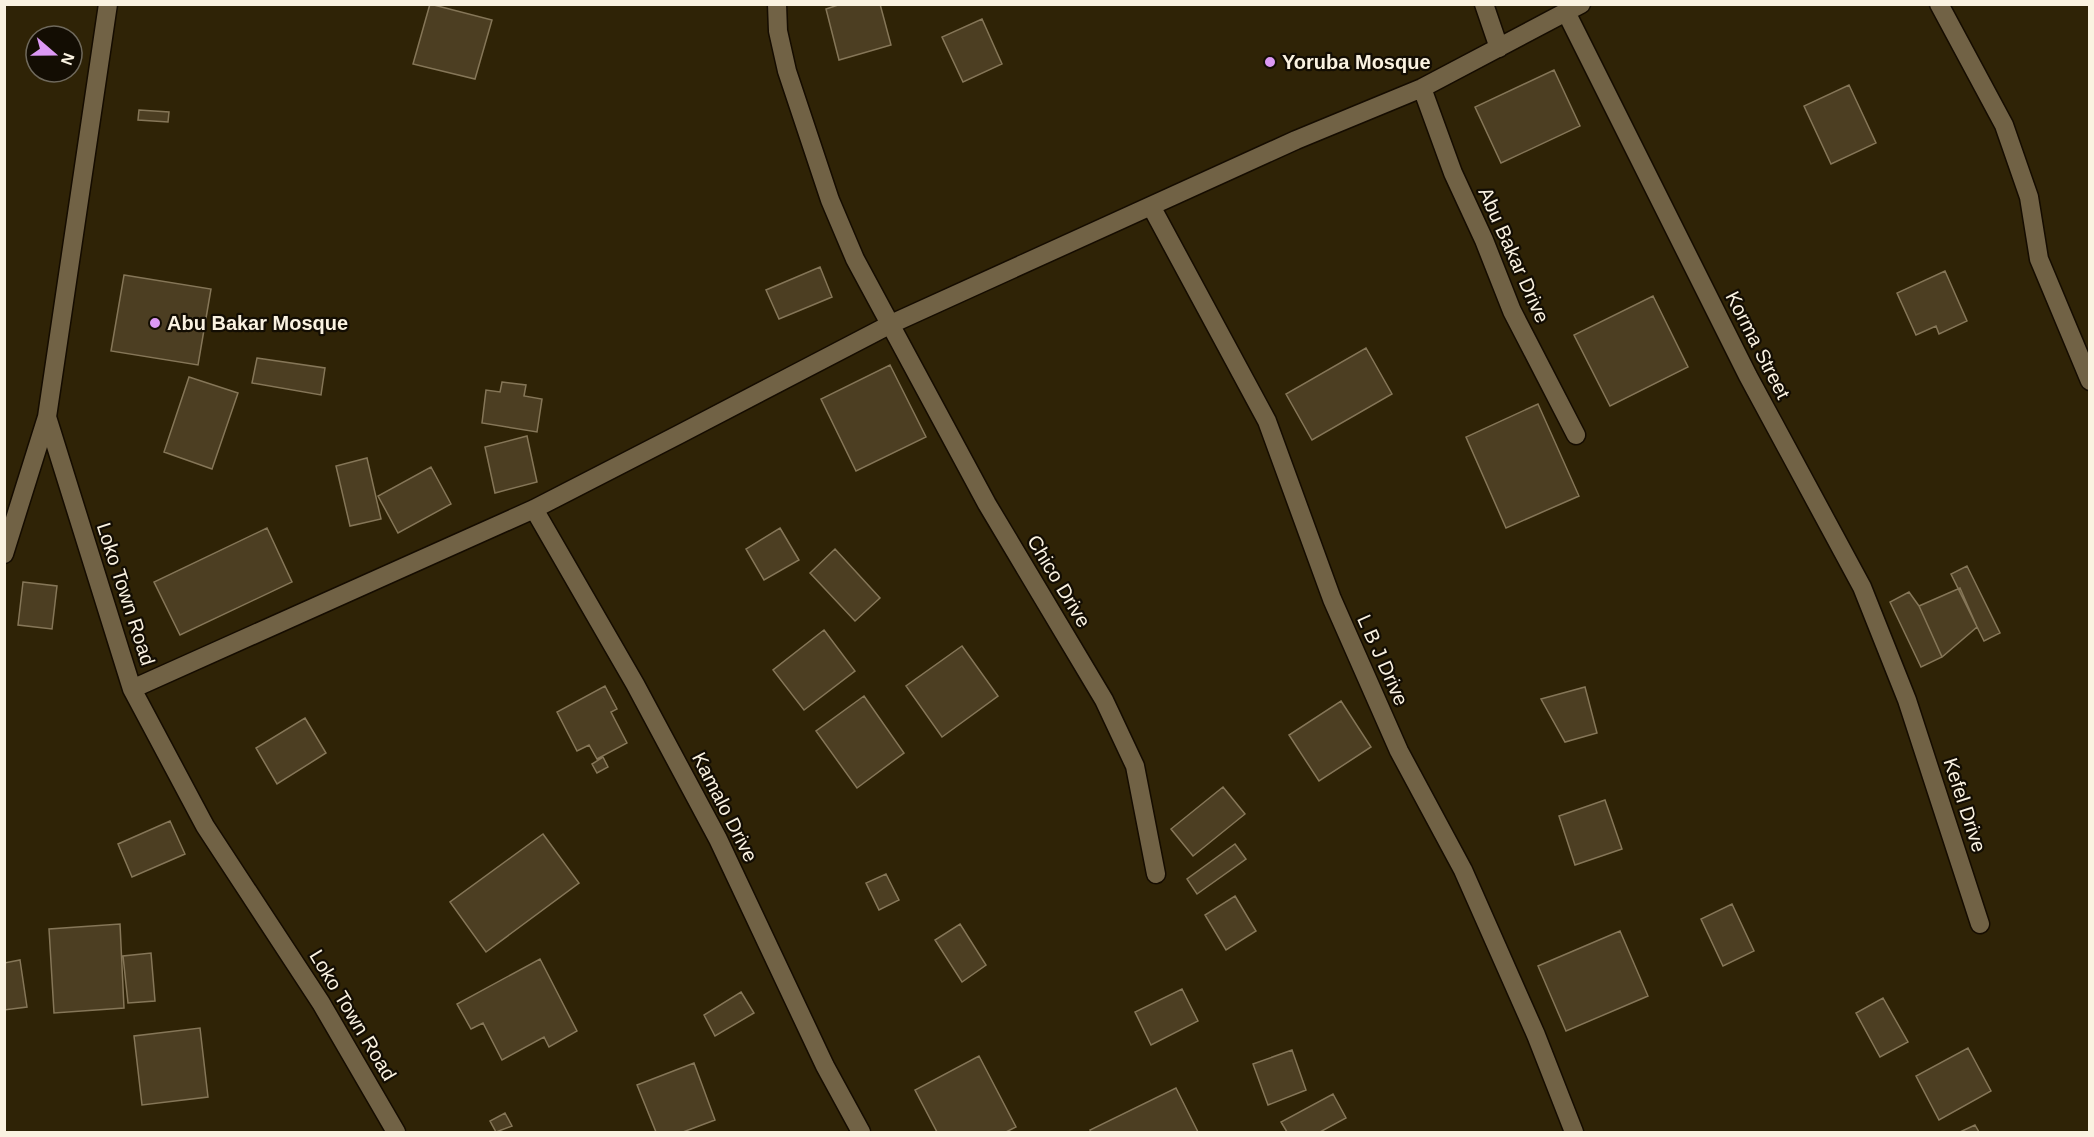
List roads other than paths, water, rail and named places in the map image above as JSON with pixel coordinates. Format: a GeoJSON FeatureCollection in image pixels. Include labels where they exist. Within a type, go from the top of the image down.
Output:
{"type":"FeatureCollection","features":[{"type":"Feature","properties":{"kind":"street","name":"Loko Town Road"},"geometry":{"type":"LineString","coordinates":[[108,4],[47,417],[132,688],[206,826],[321,1003],[396,1132]]}},
{"type":"Feature","properties":{"kind":"street","name":"Chico Drive"},"geometry":{"type":"LineString","coordinates":[[777,4],[778,31],[787,71],[830,200],[855,259],[987,504],[1104,699],[1135,766],[1156,874]]}},
{"type":"Feature","properties":{"kind":"street"},"geometry":{"type":"LineString","coordinates":[[1484,4],[1499,48]]}},
{"type":"Feature","properties":{"kind":"street"},"geometry":{"type":"LineString","coordinates":[[1939,4],[2004,125],[2029,197],[2039,259],[2090,381]]}},
{"type":"Feature","properties":{"kind":"street"},"geometry":{"type":"LineString","coordinates":[[132,688],[534,509],[891,324],[1296,140],[1422,88],[1574,8]]}},
{"type":"Feature","properties":{"kind":"street","name":"Korma Street"},"geometry":{"type":"LineString","coordinates":[[1574,8],[1743,366],[1862,587],[1907,700]]}},
{"type":"Feature","properties":{"kind":"street","name":"Abu Bakar Drive"},"geometry":{"type":"LineString","coordinates":[[1422,88],[1454,173],[1512,311],[1576,435]]}},
{"type":"Feature","properties":{"kind":"street","name":"L B J Drive"},"geometry":{"type":"LineString","coordinates":[[1151,206],[1267,421],[1332,599],[1399,751],[1463,870],[1536,1035],[1574,1132]]}},
{"type":"Feature","properties":{"kind":"street"},"geometry":{"type":"LineString","coordinates":[[4,554],[47,417]]}},
{"type":"Feature","properties":{"kind":"street","name":"Kamalo Drive"},"geometry":{"type":"LineString","coordinates":[[534,509],[635,684],[717,839],[825,1066],[861,1132]]}},
{"type":"Feature","properties":{"kind":"street","name":"Kefel Drive"},"geometry":{"type":"LineString","coordinates":[[1907,700],[1980,924]]}},
{"type":"Feature","properties":{"kind":"place","name":"Yoruba Mosque"},"geometry":{"type":"Point","coordinates":[1270,62]}},
{"type":"Feature","properties":{"kind":"place","name":"Abu Bakar Mosque"},"geometry":{"type":"Point","coordinates":[155,323]}}]}
